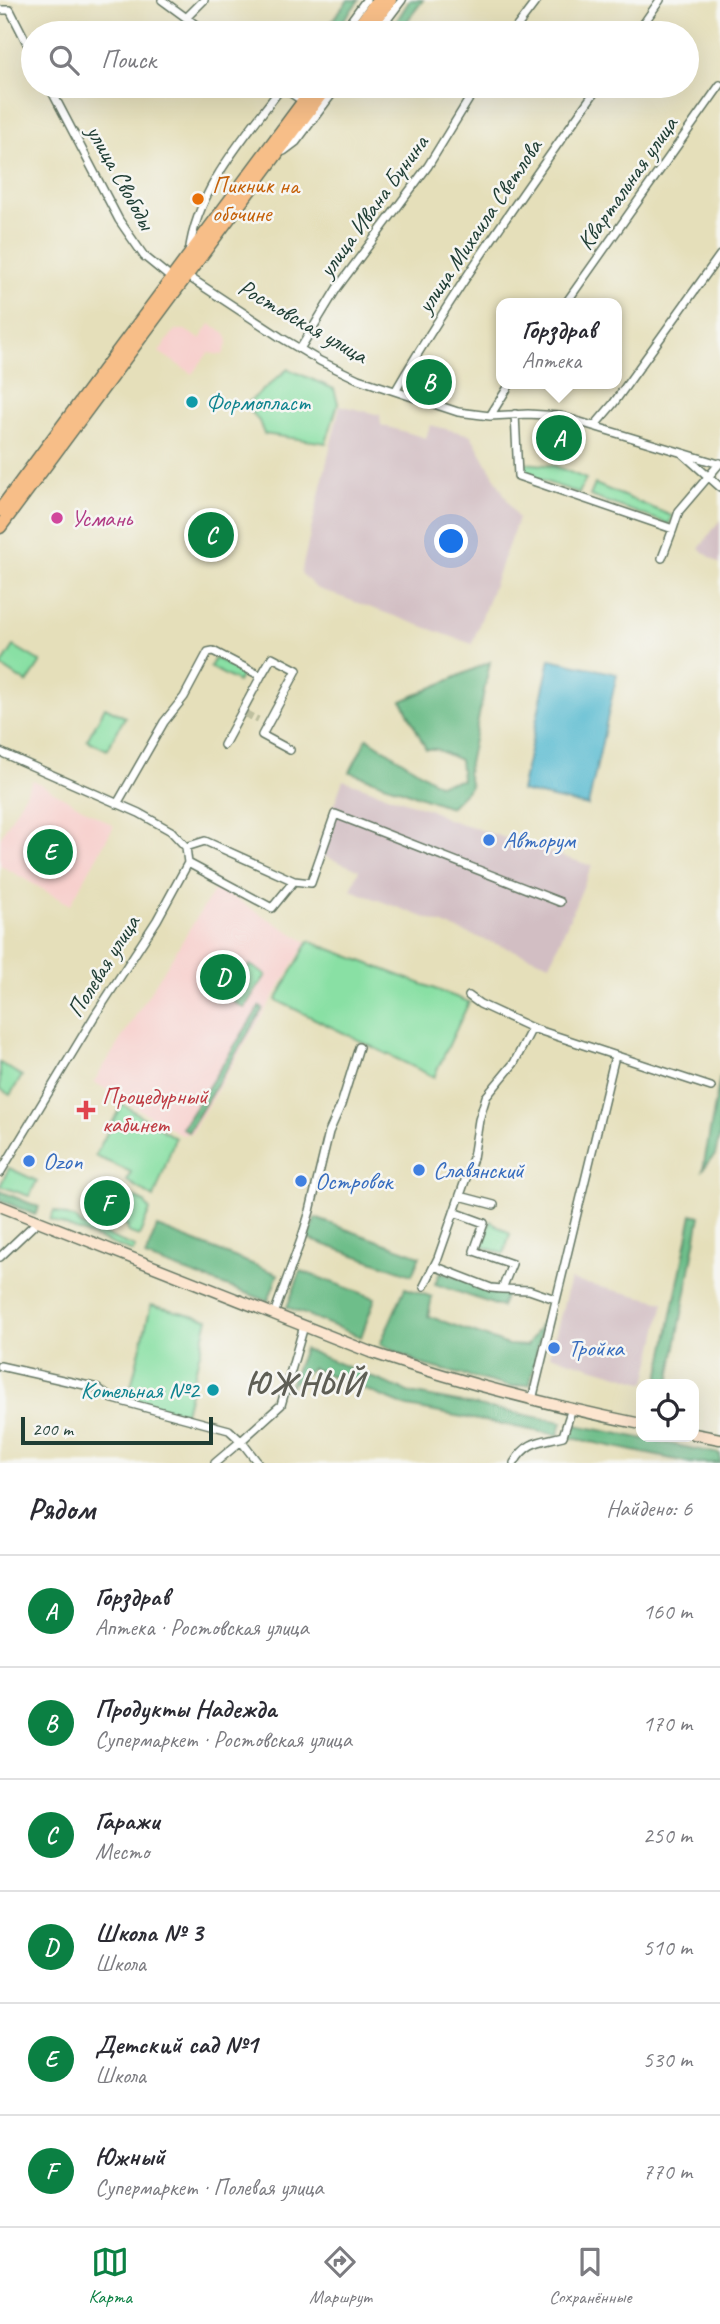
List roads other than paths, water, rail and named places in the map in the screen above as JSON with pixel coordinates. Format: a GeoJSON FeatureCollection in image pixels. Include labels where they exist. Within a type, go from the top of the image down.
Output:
{"type":"FeatureCollection","features":[{"type":"Feature","properties":{"kind":"highway"},"geometry":{"type":"LineString","coordinates":[[363,21],[378,0]]}},
{"type":"Feature","properties":{"kind":"highway"},"geometry":{"type":"LineString","coordinates":[[375,21],[390,0]]}},
{"type":"Feature","properties":{"kind":"highway"},"geometry":{"type":"LineString","coordinates":[[0,510],[189,254],[299,98]]}},
{"type":"Feature","properties":{"kind":"highway"},"geometry":{"type":"LineString","coordinates":[[0,527],[318,98]]}},
{"type":"Feature","properties":{"kind":"main road"},"geometry":{"type":"LineString","coordinates":[[0,1206],[304,1326],[421,1369],[532,1400],[636,1423]]}},
{"type":"Feature","properties":{"kind":"main road"},"geometry":{"type":"LineString","coordinates":[[699,1435],[720,1439]]}},
{"type":"Feature","properties":{"kind":"street"},"geometry":{"type":"LineString","coordinates":[[162,0],[192,21]]}},
{"type":"Feature","properties":{"kind":"street"},"geometry":{"type":"LineString","coordinates":[[187,17],[204,0]]}},
{"type":"Feature","properties":{"kind":"street"},"geometry":{"type":"LineString","coordinates":[[351,21],[366,0]]}},
{"type":"Feature","properties":{"kind":"street"},"geometry":{"type":"LineString","coordinates":[[386,21],[402,0]]}},
{"type":"Feature","properties":{"kind":"street"},"geometry":{"type":"LineString","coordinates":[[521,21],[537,0]]}},
{"type":"Feature","properties":{"kind":"street"},"geometry":{"type":"LineString","coordinates":[[645,21],[660,0]]}},
{"type":"Feature","properties":{"kind":"street"},"geometry":{"type":"LineString","coordinates":[[0,10],[10,10],[21,32]]}},
{"type":"Feature","properties":{"kind":"street","name":"Квартальная улица"},"geometry":{"type":"LineString","coordinates":[[570,298],[720,85]]}},
{"type":"Feature","properties":{"kind":"street","name":"улица Свободы"},"geometry":{"type":"LineString","coordinates":[[55,98],[118,219],[144,256],[171,278]]}},
{"type":"Feature","properties":{"kind":"street"},"geometry":{"type":"LineString","coordinates":[[189,254],[198,218],[221,168],[272,98]]}},
{"type":"Feature","properties":{"kind":"street"},"geometry":{"type":"LineString","coordinates":[[272,160],[296,142],[329,98]]}},
{"type":"Feature","properties":{"kind":"street","name":"улица Ивана Бунина"},"geometry":{"type":"LineString","coordinates":[[300,349],[337,288],[428,166],[470,98]]}},
{"type":"Feature","properties":{"kind":"street","name":"улица Михаила Светлова"},"geometry":{"type":"LineString","coordinates":[[396,390],[420,349],[590,98]]}},
{"type":"Feature","properties":{"kind":"street"},"geometry":{"type":"LineString","coordinates":[[595,425],[720,255]]}},
{"type":"Feature","properties":{"kind":"street","name":"Ростовская улица"},"geometry":{"type":"LineString","coordinates":[[185,274],[300,349],[358,379],[458,412],[490,416],[559,416],[595,425],[680,451],[720,487]]}},
{"type":"Feature","properties":{"kind":"street"},"geometry":{"type":"LineString","coordinates":[[490,416],[507,389]]}},
{"type":"Feature","properties":{"kind":"street"},"geometry":{"type":"LineString","coordinates":[[515,414],[518,476],[673,529]]}},
{"type":"Feature","properties":{"kind":"street"},"geometry":{"type":"LineString","coordinates":[[663,558],[680,510],[719,463],[680,451]]}},
{"type":"Feature","properties":{"kind":"street"},"geometry":{"type":"LineString","coordinates":[[117,804],[164,722],[184,697],[208,652],[213,651],[261,676]]}},
{"type":"Feature","properties":{"kind":"street"},"geometry":{"type":"LineString","coordinates":[[224,744],[244,713],[272,657],[297,670],[262,735],[290,750]]}},
{"type":"Feature","properties":{"kind":"street"},"geometry":{"type":"LineString","coordinates":[[258,720],[267,726]]}},
{"type":"Feature","properties":{"kind":"street"},"geometry":{"type":"LineString","coordinates":[[0,752],[171,831],[186,847],[188,863],[272,908],[294,881]]}},
{"type":"Feature","properties":{"kind":"street"},"geometry":{"type":"LineString","coordinates":[[186,847],[205,841],[294,881],[311,883],[335,814],[559,902]]}},
{"type":"Feature","properties":{"kind":"street","name":"Полевая улица"},"geometry":{"type":"LineString","coordinates":[[0,1173],[94,1017],[157,920],[188,863]]}},
{"type":"Feature","properties":{"kind":"street"},"geometry":{"type":"LineString","coordinates":[[469,996],[480,1004],[532,1028],[711,1087]]}},
{"type":"Feature","properties":{"kind":"street"},"geometry":{"type":"LineString","coordinates":[[424,1286],[434,1266],[473,1157],[486,1097],[514,1063],[532,1028]]}},
{"type":"Feature","properties":{"kind":"street"},"geometry":{"type":"LineString","coordinates":[[274,1314],[301,1240],[329,1132],[341,1105],[359,1047]]}},
{"type":"Feature","properties":{"kind":"street"},"geometry":{"type":"LineString","coordinates":[[532,1400],[615,1056]]}},
{"type":"Feature","properties":{"kind":"street"},"geometry":{"type":"LineString","coordinates":[[460,1196],[494,1205]]}},
{"type":"Feature","properties":{"kind":"street"},"geometry":{"type":"LineString","coordinates":[[454,1212],[484,1223],[474,1251],[512,1264],[502,1289]]}},
{"type":"Feature","properties":{"kind":"street"},"geometry":{"type":"LineString","coordinates":[[0,1257],[38,1221]]}},
{"type":"Feature","properties":{"kind":"street"},"geometry":{"type":"LineString","coordinates":[[434,1266],[491,1288],[529,1290],[555,1299]]}},
{"type":"Feature","properties":{"kind":"street"},"geometry":{"type":"LineString","coordinates":[[215,1463],[281,1405],[304,1326]]}},
{"type":"Feature","properties":{"kind":"street"},"geometry":{"type":"LineString","coordinates":[[0,1366],[98,1388],[110,1398],[229,1430],[258,1463]]}},
{"type":"Feature","properties":{"kind":"street"},"geometry":{"type":"LineString","coordinates":[[514,1463],[520,1453],[532,1443],[564,1436],[572,1408]]}},
{"type":"Feature","properties":{"kind":"water"},"geometry":{"type":"Polygon","coordinates":[[[550,659],[617,674],[588,806],[521,791],[550,659]]]}},
{"type":"Feature","properties":{"kind":"tunnel"},"geometry":{"type":"LineString","coordinates":[[246,714],[258,720]]}},
{"type":"Feature","properties":{"kind":"place","name":"Пикник на обочине"},"geometry":{"type":"Point","coordinates":[198,199]}},
{"type":"Feature","properties":{"kind":"place","name":"Продукты Надежда"},"geometry":{"type":"Point","coordinates":[429,382]}},
{"type":"Feature","properties":{"kind":"place","name":"Формопласт"},"geometry":{"type":"Point","coordinates":[192,402]}},
{"type":"Feature","properties":{"kind":"place","name":"Горздрав"},"geometry":{"type":"Point","coordinates":[559,438]}},
{"type":"Feature","properties":{"kind":"place","name":"Усмань"},"geometry":{"type":"Point","coordinates":[57,518]}},
{"type":"Feature","properties":{"kind":"place","name":"Гаражи"},"geometry":{"type":"Point","coordinates":[211,535]}},
{"type":"Feature","properties":{"kind":"place","name":"Авторум"},"geometry":{"type":"Point","coordinates":[489,840]}},
{"type":"Feature","properties":{"kind":"place","name":"Детский сад №1"},"geometry":{"type":"Point","coordinates":[50,852]}},
{"type":"Feature","properties":{"kind":"place","name":"Школа № 3"},"geometry":{"type":"Point","coordinates":[223,977]}},
{"type":"Feature","properties":{"kind":"place","name":"Процедурный кабинет"},"geometry":{"type":"Point","coordinates":[86,1110]}},
{"type":"Feature","properties":{"kind":"place","name":"Ozon"},"geometry":{"type":"Point","coordinates":[29,1161]}},
{"type":"Feature","properties":{"kind":"place","name":"Славянский"},"geometry":{"type":"Point","coordinates":[419,1170]}},
{"type":"Feature","properties":{"kind":"place","name":"Островок"},"geometry":{"type":"Point","coordinates":[301,1181]}},
{"type":"Feature","properties":{"kind":"place","name":"Южный"},"geometry":{"type":"Point","coordinates":[107,1203]}},
{"type":"Feature","properties":{"kind":"place","name":"Тройка"},"geometry":{"type":"Point","coordinates":[554,1348]}},
{"type":"Feature","properties":{"kind":"place","name":"Котельная №2"},"geometry":{"type":"Point","coordinates":[213,1390]}},
{"type":"Feature","properties":{"kind":"district","name":"ЮЖНЫЙ"},"geometry":{"type":"Point","coordinates":[305,1383]}}]}
